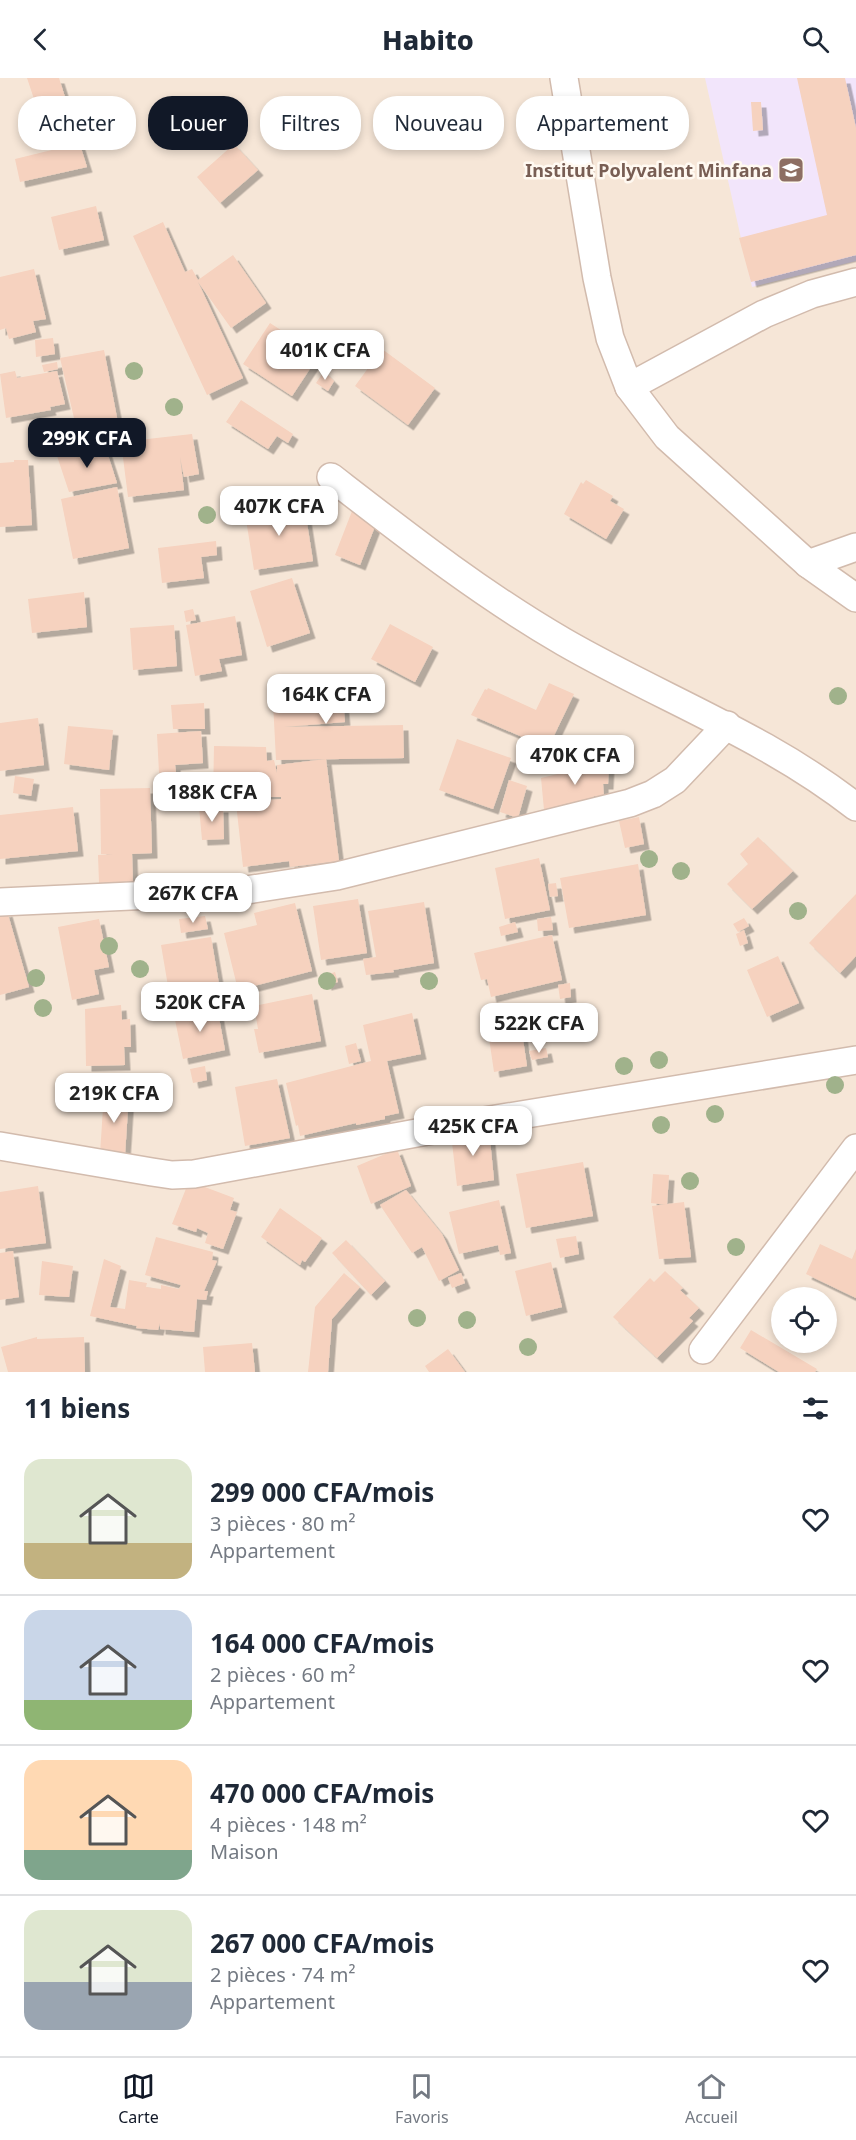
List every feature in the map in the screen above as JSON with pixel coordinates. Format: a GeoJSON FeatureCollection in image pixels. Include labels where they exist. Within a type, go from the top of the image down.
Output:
{"type":"FeatureCollection","features":[{"type":"Feature","properties":{"kind":"street"},"geometry":{"type":"LineString","coordinates":[[564,78],[597,278],[610,338],[629,387],[667,437],[808,564],[856,598]]}},
{"type":"Feature","properties":{"kind":"street"},"geometry":{"type":"LineString","coordinates":[[629,387],[764,314],[812,294],[856,282]]}},
{"type":"Feature","properties":{"kind":"street"},"geometry":{"type":"LineString","coordinates":[[331,477],[445,565],[503,605],[565,642],[786,758],[828,785],[856,807]]}},
{"type":"Feature","properties":{"kind":"street"},"geometry":{"type":"LineString","coordinates":[[808,564],[856,547]]}},
{"type":"Feature","properties":{"kind":"street"},"geometry":{"type":"LineString","coordinates":[[0,902],[240,891],[337,876],[434,853],[630,803],[653,794],[675,780],[727,726]]}},
{"type":"Feature","properties":{"kind":"street"},"geometry":{"type":"LineString","coordinates":[[0,1146],[172,1175],[194,1174],[460,1125],[856,1060]]}},
{"type":"Feature","properties":{"kind":"street"},"geometry":{"type":"LineString","coordinates":[[703,1350],[856,1148]]}},
{"type":"Feature","properties":{"kind":"shaded area"},"geometry":{"type":"Polygon","coordinates":[[[0,78],[856,78],[856,1372],[0,1372],[0,78]]]}},
{"type":"Feature","properties":{"kind":"shaded area","name":"Institut Polyvalent Minfana"},"geometry":{"type":"Polygon","coordinates":[[[705,78],[856,78],[856,261],[752,287],[705,78]]]}},
{"type":"Feature","properties":{"kind":"building"},"geometry":{"type":"Polygon","coordinates":[[[27,78],[59,78],[65,96],[33,96],[27,78]]]}},
{"type":"Feature","properties":{"kind":"building"},"geometry":{"type":"Polygon","coordinates":[[[797,78],[845,78],[856,128],[856,255],[751,282],[739,238],[827,215],[797,78]]]}},
{"type":"Feature","properties":{"kind":"building"},"geometry":{"type":"Polygon","coordinates":[[[751,102],[761,102],[763,130],[753,131],[751,102]]]}},
{"type":"Feature","properties":{"kind":"building"},"geometry":{"type":"Polygon","coordinates":[[[52,150],[82,150],[87,167],[20,182],[15,159],[52,150]]]}},
{"type":"Feature","properties":{"kind":"building"},"geometry":{"type":"Polygon","coordinates":[[[227,150],[240,150],[258,170],[220,203],[197,177],[227,150]]]}},
{"type":"Feature","properties":{"kind":"building"},"geometry":{"type":"Polygon","coordinates":[[[96,206],[104,240],[59,250],[51,217],[96,206]]]}},
{"type":"Feature","properties":{"kind":"building"},"geometry":{"type":"Polygon","coordinates":[[[163,222],[185,272],[192,269],[198,280],[233,255],[266,303],[231,328],[198,282],[243,378],[207,395],[133,236],[163,222]]]}},
{"type":"Feature","properties":{"kind":"building"},"geometry":{"type":"Polygon","coordinates":[[[34,269],[46,319],[33,321],[36,332],[9,339],[6,328],[0,330],[0,277],[34,269]]]}},
{"type":"Feature","properties":{"kind":"building"},"geometry":{"type":"Polygon","coordinates":[[[270,323],[319,355],[292,396],[243,364],[270,323]]]}},
{"type":"Feature","properties":{"kind":"building"},"geometry":{"type":"Polygon","coordinates":[[[53,338],[55,354],[36,357],[35,340],[53,338]]]}},
{"type":"Feature","properties":{"kind":"building"},"geometry":{"type":"Polygon","coordinates":[[[382,349],[435,388],[408,425],[355,386],[382,349]]]}},
{"type":"Feature","properties":{"kind":"building"},"geometry":{"type":"Polygon","coordinates":[[[104,350],[119,428],[81,434],[83,442],[75,445],[71,434],[77,431],[60,358],[104,350]]]}},
{"type":"Feature","properties":{"kind":"building"},"geometry":{"type":"Polygon","coordinates":[[[57,362],[58,369],[44,372],[42,365],[57,362]]]}},
{"type":"Feature","properties":{"kind":"building"},"geometry":{"type":"Polygon","coordinates":[[[15,371],[17,378],[57,371],[65,404],[50,407],[51,410],[6,418],[0,374],[15,371]]]}},
{"type":"Feature","properties":{"kind":"building"},"geometry":{"type":"Polygon","coordinates":[[[324,371],[334,381],[328,391],[316,383],[324,371]]]}},
{"type":"Feature","properties":{"kind":"building"},"geometry":{"type":"Polygon","coordinates":[[[241,400],[293,434],[288,443],[277,436],[268,449],[226,422],[241,400]]]}},
{"type":"Feature","properties":{"kind":"building"},"geometry":{"type":"Polygon","coordinates":[[[192,434],[199,474],[184,477],[180,457],[184,490],[128,497],[121,442],[192,434]]]}},
{"type":"Feature","properties":{"kind":"building"},"geometry":{"type":"Polygon","coordinates":[[[105,446],[117,483],[69,492],[57,456],[105,446]]]}},
{"type":"Feature","properties":{"kind":"building"},"geometry":{"type":"Polygon","coordinates":[[[14,460],[28,460],[32,525],[0,527],[0,463],[14,462],[14,460]]]}},
{"type":"Feature","properties":{"kind":"building"},"geometry":{"type":"Polygon","coordinates":[[[586,480],[613,496],[610,501],[624,509],[606,539],[564,514],[581,482],[583,484],[586,480]]]}},
{"type":"Feature","properties":{"kind":"building"},"geometry":{"type":"Polygon","coordinates":[[[117,487],[129,548],[73,559],[61,499],[117,487]]]}},
{"type":"Feature","properties":{"kind":"building"},"geometry":{"type":"Polygon","coordinates":[[[359,493],[384,503],[360,565],[335,555],[359,493]]]}},
{"type":"Feature","properties":{"kind":"building"},"geometry":{"type":"Polygon","coordinates":[[[304,504],[313,561],[254,570],[245,513],[304,504]]]}},
{"type":"Feature","properties":{"kind":"building"},"geometry":{"type":"Polygon","coordinates":[[[216,541],[217,555],[201,557],[204,578],[162,583],[158,548],[216,541]]]}},
{"type":"Feature","properties":{"kind":"building"},"geometry":{"type":"Polygon","coordinates":[[[292,578],[310,633],[267,647],[250,591],[292,578]]]}},
{"type":"Feature","properties":{"kind":"building"},"geometry":{"type":"Polygon","coordinates":[[[84,592],[87,627],[32,633],[28,599],[84,592]]]}},
{"type":"Feature","properties":{"kind":"building"},"geometry":{"type":"Polygon","coordinates":[[[193,609],[196,620],[186,622],[184,611],[193,609]]]}},
{"type":"Feature","properties":{"kind":"building"},"geometry":{"type":"Polygon","coordinates":[[[235,616],[242,655],[219,659],[222,671],[195,676],[186,625],[235,616]]]}},
{"type":"Feature","properties":{"kind":"building"},"geometry":{"type":"Polygon","coordinates":[[[390,624],[433,647],[415,682],[371,659],[390,624]]]}},
{"type":"Feature","properties":{"kind":"building"},"geometry":{"type":"Polygon","coordinates":[[[174,625],[177,666],[133,670],[130,628],[174,625]]]}},
{"type":"Feature","properties":{"kind":"building"},"geometry":{"type":"Polygon","coordinates":[[[341,677],[345,722],[284,727],[403,725],[404,758],[276,760],[272,683],[341,677]]]}},
{"type":"Feature","properties":{"kind":"building"},"geometry":{"type":"Polygon","coordinates":[[[549,683],[574,694],[548,748],[471,715],[485,689],[488,688],[536,710],[549,683]]]}},
{"type":"Feature","properties":{"kind":"building"},"geometry":{"type":"Polygon","coordinates":[[[204,703],[205,729],[173,729],[171,705],[204,703]]]}},
{"type":"Feature","properties":{"kind":"building"},"geometry":{"type":"Polygon","coordinates":[[[38,718],[44,765],[0,771],[0,723],[38,718]]]}},
{"type":"Feature","properties":{"kind":"building"},"geometry":{"type":"Polygon","coordinates":[[[68,726],[113,730],[109,770],[64,764],[68,726]]]}},
{"type":"Feature","properties":{"kind":"building"},"geometry":{"type":"Polygon","coordinates":[[[201,731],[203,763],[175,765],[176,772],[159,773],[157,734],[201,731]]]}},
{"type":"Feature","properties":{"kind":"building"},"geometry":{"type":"Polygon","coordinates":[[[457,739],[511,758],[493,809],[439,790],[457,739]]]}},
{"type":"Feature","properties":{"kind":"building"},"geometry":{"type":"Polygon","coordinates":[[[214,746],[266,747],[267,761],[274,760],[277,773],[277,765],[326,759],[339,861],[290,867],[289,861],[243,867],[236,803],[281,799],[281,797],[213,797],[214,746]]]}},
{"type":"Feature","properties":{"kind":"building"},"geometry":{"type":"Polygon","coordinates":[[[591,764],[609,764],[608,784],[603,784],[604,797],[594,796],[594,801],[570,807],[569,803],[544,810],[541,778],[591,766],[591,764]]]}},
{"type":"Feature","properties":{"kind":"building"},"geometry":{"type":"Polygon","coordinates":[[[15,776],[34,779],[31,796],[13,793],[15,776]]]}},
{"type":"Feature","properties":{"kind":"building"},"geometry":{"type":"Polygon","coordinates":[[[509,780],[527,786],[518,818],[500,812],[509,780]]]}},
{"type":"Feature","properties":{"kind":"building"},"geometry":{"type":"Polygon","coordinates":[[[150,788],[152,853],[132,854],[133,882],[99,883],[98,855],[113,854],[101,854],[100,789],[150,788]]]}},
{"type":"Feature","properties":{"kind":"building"},"geometry":{"type":"Polygon","coordinates":[[[73,807],[78,851],[0,859],[0,815],[73,807]]]}},
{"type":"Feature","properties":{"kind":"building"},"geometry":{"type":"Polygon","coordinates":[[[199,807],[223,807],[224,839],[202,840],[199,807]]]}},
{"type":"Feature","properties":{"kind":"building"},"geometry":{"type":"Polygon","coordinates":[[[639,817],[644,844],[625,848],[619,821],[639,817]]]}},
{"type":"Feature","properties":{"kind":"building"},"geometry":{"type":"Polygon","coordinates":[[[758,837],[793,871],[752,909],[727,884],[748,864],[740,854],[758,837]]]}},
{"type":"Feature","properties":{"kind":"building"},"geometry":{"type":"Polygon","coordinates":[[[539,858],[550,910],[505,919],[495,868],[539,858]]]}},
{"type":"Feature","properties":{"kind":"building"},"geometry":{"type":"Polygon","coordinates":[[[638,864],[646,915],[569,928],[560,878],[638,864]]]}},
{"type":"Feature","properties":{"kind":"building"},"geometry":{"type":"Polygon","coordinates":[[[556,883],[558,896],[550,897],[548,884],[556,883]]]}},
{"type":"Feature","properties":{"kind":"building"},"geometry":{"type":"Polygon","coordinates":[[[856,894],[856,956],[840,973],[809,943],[856,894]]]}},
{"type":"Feature","properties":{"kind":"building"},"geometry":{"type":"Polygon","coordinates":[[[358,899],[367,953],[321,960],[313,906],[358,899]]]}},
{"type":"Feature","properties":{"kind":"building"},"geometry":{"type":"Polygon","coordinates":[[[424,902],[434,963],[393,970],[394,972],[366,975],[363,959],[376,957],[368,911],[424,902]]]}},
{"type":"Feature","properties":{"kind":"building"},"geometry":{"type":"Polygon","coordinates":[[[295,903],[312,971],[238,990],[224,933],[257,925],[254,913],[295,903]]]}},
{"type":"Feature","properties":{"kind":"building"},"geometry":{"type":"Polygon","coordinates":[[[7,911],[29,987],[0,995],[0,913],[7,911]]]}},
{"type":"Feature","properties":{"kind":"building"},"geometry":{"type":"Polygon","coordinates":[[[205,916],[208,929],[181,933],[179,919],[205,916]]]}},
{"type":"Feature","properties":{"kind":"building"},"geometry":{"type":"Polygon","coordinates":[[[551,917],[553,930],[538,931],[537,919],[551,917]]]}},
{"type":"Feature","properties":{"kind":"building"},"geometry":{"type":"Polygon","coordinates":[[[744,918],[749,926],[738,932],[733,924],[744,918]]]}},
{"type":"Feature","properties":{"kind":"building"},"geometry":{"type":"Polygon","coordinates":[[[99,919],[109,967],[94,970],[99,994],[72,1000],[58,927],[99,919]]]}},
{"type":"Feature","properties":{"kind":"building"},"geometry":{"type":"Polygon","coordinates":[[[515,922],[518,932],[501,936],[499,927],[515,922]]]}},
{"type":"Feature","properties":{"kind":"building"},"geometry":{"type":"Polygon","coordinates":[[[744,930],[748,943],[740,946],[736,934],[744,930]]]}},
{"type":"Feature","properties":{"kind":"building"},"geometry":{"type":"Polygon","coordinates":[[[552,935],[562,980],[491,997],[487,979],[481,980],[474,953],[552,935]]]}},
{"type":"Feature","properties":{"kind":"building"},"geometry":{"type":"Polygon","coordinates":[[[211,937],[220,990],[170,998],[161,945],[211,937]]]}},
{"type":"Feature","properties":{"kind":"building"},"geometry":{"type":"Polygon","coordinates":[[[778,956],[799,1003],[767,1017],[747,970],[778,956]]]}},
{"type":"Feature","properties":{"kind":"building"},"geometry":{"type":"Polygon","coordinates":[[[335,972],[338,982],[326,985],[323,976],[335,972]]]}},
{"type":"Feature","properties":{"kind":"building"},"geometry":{"type":"Polygon","coordinates":[[[570,983],[571,997],[560,999],[558,985],[570,983]]]}},
{"type":"Feature","properties":{"kind":"building"},"geometry":{"type":"Polygon","coordinates":[[[312,994],[321,1041],[259,1053],[254,1029],[258,1029],[254,1006],[312,994]]]}},
{"type":"Feature","properties":{"kind":"building"},"geometry":{"type":"Polygon","coordinates":[[[121,1005],[122,1020],[130,1019],[131,1047],[124,1047],[125,1065],[86,1066],[85,1009],[121,1005]]]}},
{"type":"Feature","properties":{"kind":"building"},"geometry":{"type":"Polygon","coordinates":[[[217,1007],[225,1050],[183,1059],[174,1015],[217,1007]]]}},
{"type":"Feature","properties":{"kind":"building"},"geometry":{"type":"Polygon","coordinates":[[[412,1013],[421,1054],[387,1061],[399,1113],[385,1116],[385,1119],[300,1136],[286,1083],[371,1061],[363,1025],[412,1013]]]}},
{"type":"Feature","properties":{"kind":"building"},"geometry":{"type":"Polygon","coordinates":[[[522,1033],[527,1066],[494,1072],[489,1038],[522,1033]]]}},
{"type":"Feature","properties":{"kind":"building"},"geometry":{"type":"Polygon","coordinates":[[[356,1043],[361,1061],[349,1064],[345,1046],[356,1043]]]}},
{"type":"Feature","properties":{"kind":"building"},"geometry":{"type":"Polygon","coordinates":[[[546,1048],[548,1057],[532,1060],[529,1051],[546,1048]]]}},
{"type":"Feature","properties":{"kind":"building"},"geometry":{"type":"Polygon","coordinates":[[[205,1066],[207,1080],[193,1083],[190,1069],[205,1066]]]}},
{"type":"Feature","properties":{"kind":"building"},"geometry":{"type":"Polygon","coordinates":[[[277,1079],[290,1138],[245,1146],[235,1087],[277,1079]]]}},
{"type":"Feature","properties":{"kind":"building"},"geometry":{"type":"Polygon","coordinates":[[[104,1092],[129,1093],[125,1155],[100,1154],[104,1092]]]}},
{"type":"Feature","properties":{"kind":"building"},"geometry":{"type":"Polygon","coordinates":[[[489,1130],[494,1180],[457,1186],[451,1134],[489,1130]]]}},
{"type":"Feature","properties":{"kind":"building"},"geometry":{"type":"Polygon","coordinates":[[[397,1149],[411,1186],[371,1204],[357,1166],[397,1149]]]}},
{"type":"Feature","properties":{"kind":"building"},"geometry":{"type":"Polygon","coordinates":[[[583,1162],[593,1216],[526,1228],[516,1174],[583,1162]]]}},
{"type":"Feature","properties":{"kind":"building"},"geometry":{"type":"Polygon","coordinates":[[[653,1174],[669,1175],[667,1205],[651,1203],[653,1174]]]}},
{"type":"Feature","properties":{"kind":"building"},"geometry":{"type":"Polygon","coordinates":[[[189,1181],[234,1198],[230,1210],[237,1212],[223,1249],[205,1243],[208,1233],[197,1228],[196,1232],[172,1224],[189,1181]]]}},
{"type":"Feature","properties":{"kind":"building"},"geometry":{"type":"Polygon","coordinates":[[[38,1186],[46,1243],[0,1249],[0,1192],[38,1186]]]}},
{"type":"Feature","properties":{"kind":"building"},"geometry":{"type":"Polygon","coordinates":[[[406,1190],[442,1234],[459,1270],[439,1281],[422,1247],[412,1253],[380,1205],[406,1190]]]}},
{"type":"Feature","properties":{"kind":"building"},"geometry":{"type":"Polygon","coordinates":[[[499,1200],[511,1253],[500,1255],[498,1245],[459,1254],[449,1212],[499,1200]]]}},
{"type":"Feature","properties":{"kind":"building"},"geometry":{"type":"Polygon","coordinates":[[[684,1202],[691,1257],[659,1259],[652,1206],[684,1202]]]}},
{"type":"Feature","properties":{"kind":"building"},"geometry":{"type":"Polygon","coordinates":[[[280,1208],[322,1238],[305,1262],[302,1260],[300,1265],[261,1237],[280,1208]]]}},
{"type":"Feature","properties":{"kind":"building"},"geometry":{"type":"Polygon","coordinates":[[[576,1236],[579,1254],[560,1258],[556,1239],[576,1236]]]}},
{"type":"Feature","properties":{"kind":"building"},"geometry":{"type":"Polygon","coordinates":[[[156,1237],[213,1252],[212,1260],[217,1261],[204,1291],[208,1291],[206,1300],[197,1299],[194,1332],[160,1329],[160,1323],[158,1330],[136,1328],[137,1326],[90,1316],[104,1259],[121,1266],[110,1307],[125,1309],[129,1280],[147,1283],[146,1287],[161,1289],[161,1285],[179,1289],[181,1285],[145,1275],[156,1237]]]}},
{"type":"Feature","properties":{"kind":"building"},"geometry":{"type":"Polygon","coordinates":[[[346,1240],[385,1281],[371,1295],[332,1253],[346,1240]]]}},
{"type":"Feature","properties":{"kind":"building"},"geometry":{"type":"Polygon","coordinates":[[[820,1244],[852,1259],[856,1249],[856,1298],[806,1274],[820,1244]]]}},
{"type":"Feature","properties":{"kind":"building"},"geometry":{"type":"Polygon","coordinates":[[[13,1251],[19,1297],[0,1300],[0,1253],[13,1251]]]}},
{"type":"Feature","properties":{"kind":"building"},"geometry":{"type":"Polygon","coordinates":[[[42,1261],[73,1266],[69,1297],[39,1295],[42,1261]]]}},
{"type":"Feature","properties":{"kind":"building"},"geometry":{"type":"Polygon","coordinates":[[[551,1262],[562,1307],[526,1316],[515,1271],[551,1262]]]}},
{"type":"Feature","properties":{"kind":"building"},"geometry":{"type":"Polygon","coordinates":[[[665,1271],[683,1288],[680,1290],[699,1308],[689,1318],[693,1321],[657,1358],[613,1317],[650,1278],[654,1282],[665,1271]]]}},
{"type":"Feature","properties":{"kind":"building"},"geometry":{"type":"Polygon","coordinates":[[[344,1273],[360,1287],[332,1319],[328,1372],[308,1372],[315,1307],[344,1273]]]}},
{"type":"Feature","properties":{"kind":"building"},"geometry":{"type":"Polygon","coordinates":[[[461,1273],[465,1283],[452,1288],[448,1278],[461,1273]]]}},
{"type":"Feature","properties":{"kind":"building"},"geometry":{"type":"Polygon","coordinates":[[[751,1330],[771,1342],[771,1353],[790,1353],[817,1369],[815,1372],[779,1372],[740,1348],[751,1330]]]}},
{"type":"Feature","properties":{"kind":"building"},"geometry":{"type":"Polygon","coordinates":[[[37,1337],[37,1339],[84,1337],[85,1372],[8,1372],[1,1347],[37,1337]]]}},
{"type":"Feature","properties":{"kind":"building"},"geometry":{"type":"Polygon","coordinates":[[[252,1343],[255,1372],[205,1372],[203,1347],[252,1343]]]}},
{"type":"Feature","properties":{"kind":"building"},"geometry":{"type":"Polygon","coordinates":[[[448,1349],[465,1372],[429,1372],[425,1366],[448,1349]]]}},
{"type":"Feature","properties":{"kind":"place","name":"Institut Polyvalent Minfana"},"geometry":{"type":"Point","coordinates":[791,170]}}]}
